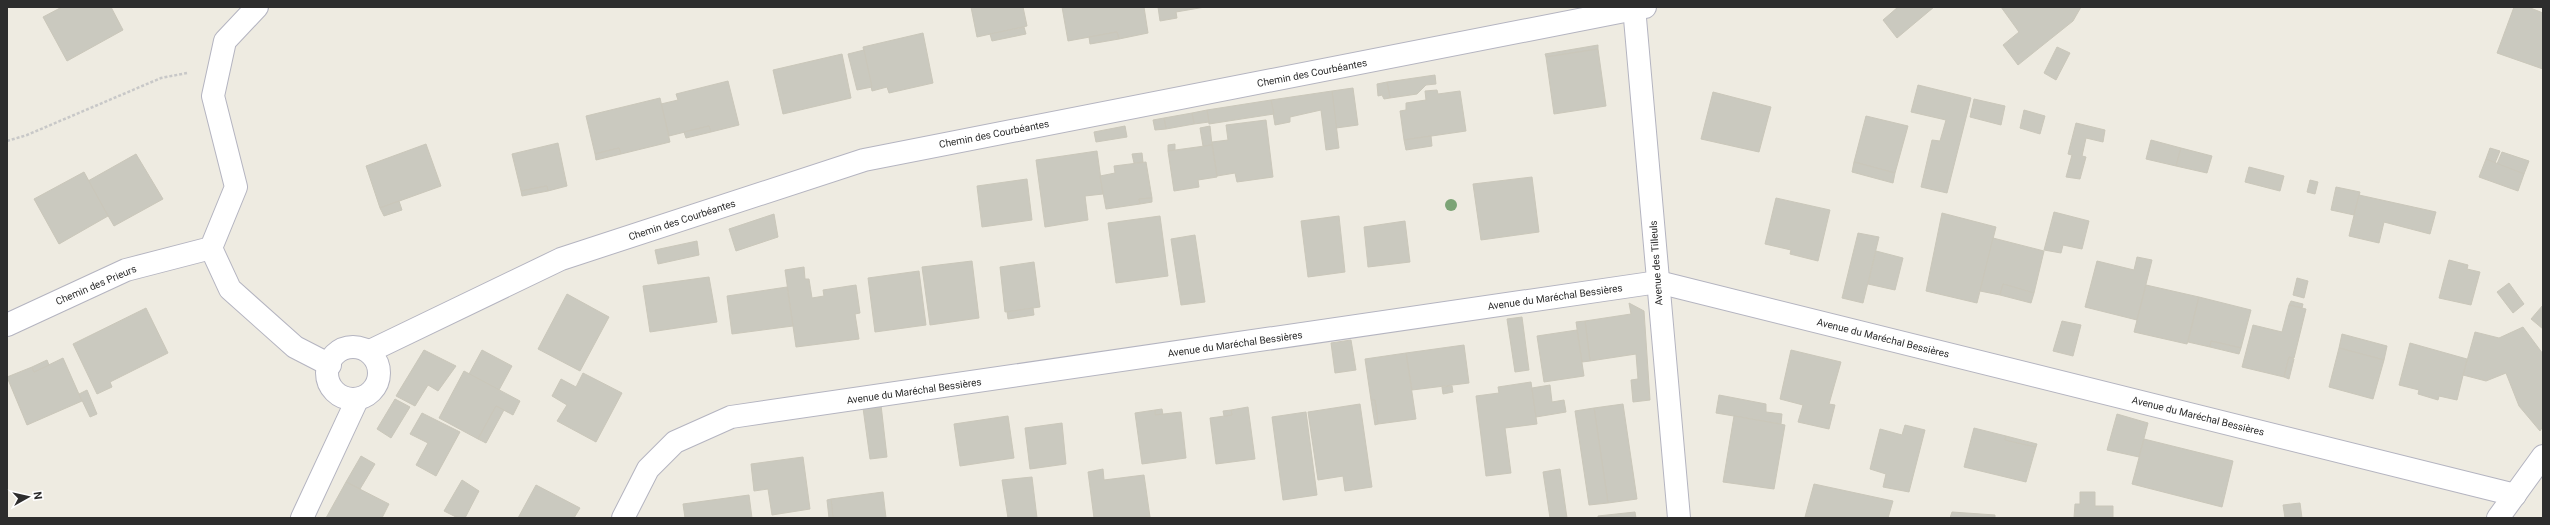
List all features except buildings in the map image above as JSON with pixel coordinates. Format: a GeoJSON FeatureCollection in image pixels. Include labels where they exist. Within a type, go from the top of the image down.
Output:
{"type":"FeatureCollection","features":[{"type":"Feature","properties":{"kind":"street"},"geometry":{"type":"LineString","coordinates":[[257,7],[225,40],[212,96],[236,187],[211,248],[230,289],[295,348],[330,365]]}},
{"type":"Feature","properties":{"kind":"street","name":"Avenue des Tilleuls"},"geometry":{"type":"LineString","coordinates":[[1638,8],[1658,282],[1679,518]]}},
{"type":"Feature","properties":{"kind":"street","name":"Chemin des Courbéantes"},"geometry":{"type":"LineString","coordinates":[[370,351],[561,259],[864,160],[1638,8]]}},
{"type":"Feature","properties":{"kind":"street","name":"Chemin des Prieurs"},"geometry":{"type":"LineString","coordinates":[[7,325],[126,270],[211,248]]}},
{"type":"Feature","properties":{"kind":"street","name":"Avenue du Maréchal Bessières"},"geometry":{"type":"LineString","coordinates":[[623,518],[648,469],[675,442],[732,417],[1658,282],[2515,495]]}},
{"type":"Feature","properties":{"kind":"street"},"geometry":{"type":"LineString","coordinates":[[302,518],[357,400],[376,389],[380,369],[370,351],[360,347],[350,346],[332,356],[327,377],[333,390],[337,394],[357,400]]}},
{"type":"Feature","properties":{"kind":"street"},"geometry":{"type":"LineString","coordinates":[[2498,518],[2543,456]]}},
{"type":"Feature","properties":{"kind":"path"},"geometry":{"type":"LineString","coordinates":[[7,141],[27,135],[160,78],[219,67]]}}]}
